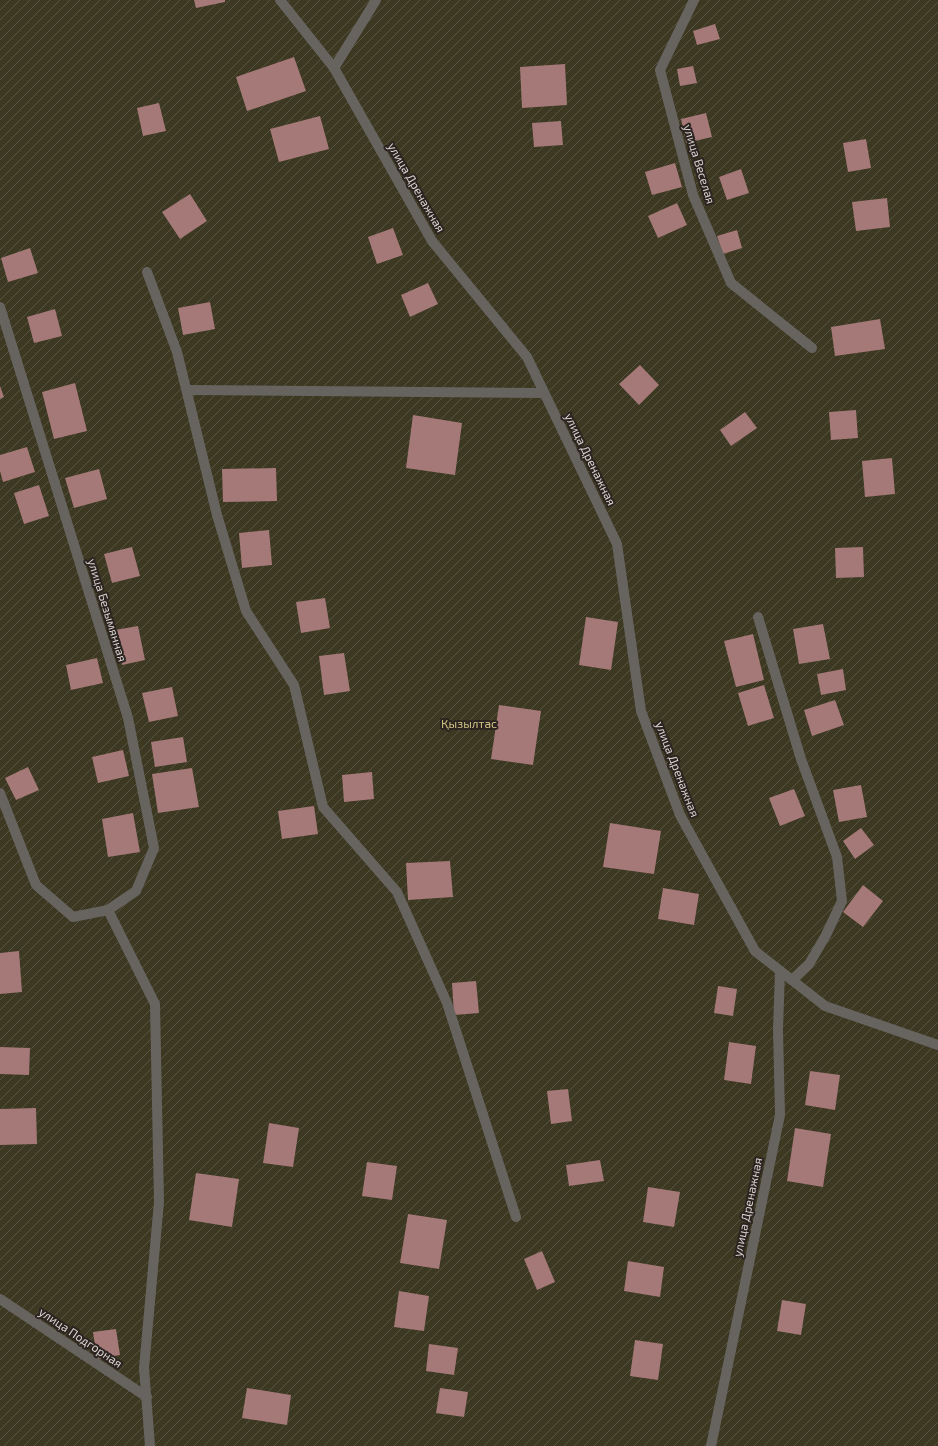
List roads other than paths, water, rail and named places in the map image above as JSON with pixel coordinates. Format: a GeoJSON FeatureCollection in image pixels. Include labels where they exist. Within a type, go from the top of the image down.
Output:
{"type":"FeatureCollection","features":[{"type":"Feature","properties":{"kind":"street","name":"улица Дренажная"},"geometry":{"type":"LineString","coordinates":[[280,0],[334,68],[432,241],[527,357],[617,544],[641,711],[680,815],[755,951],[825,1006],[938,1045]]}},
{"type":"Feature","properties":{"kind":"street"},"geometry":{"type":"LineString","coordinates":[[334,68],[376,0]]}},
{"type":"Feature","properties":{"kind":"street","name":"улица Веселая"},"geometry":{"type":"LineString","coordinates":[[694,0],[660,70],[693,195],[731,283],[812,348]]}},
{"type":"Feature","properties":{"kind":"street"},"geometry":{"type":"LineString","coordinates":[[147,272],[177,352],[217,515],[246,611],[294,686],[323,807],[397,892],[447,1003],[516,1217]]}},
{"type":"Feature","properties":{"kind":"street","name":"улица Безымянная"},"geometry":{"type":"LineString","coordinates":[[0,307],[128,718],[154,848],[136,891],[108,910]]}},
{"type":"Feature","properties":{"kind":"street"},"geometry":{"type":"LineString","coordinates":[[187,390],[544,393]]}},
{"type":"Feature","properties":{"kind":"street"},"geometry":{"type":"LineString","coordinates":[[758,618],[801,759],[837,857],[842,900],[826,935],[809,964],[792,980]]}},
{"type":"Feature","properties":{"kind":"street"},"geometry":{"type":"LineString","coordinates":[[0,793],[36,885],[73,917],[108,910],[155,1004],[159,1202],[144,1368],[150,1446]]}},
{"type":"Feature","properties":{"kind":"street","name":"улица Дренажная"},"geometry":{"type":"LineString","coordinates":[[711,1446],[780,1115],[778,1030],[780,971]]}},
{"type":"Feature","properties":{"kind":"street","name":"улица Подгорная"},"geometry":{"type":"LineString","coordinates":[[0,1299],[146,1397]]}},
{"type":"Feature","properties":{"kind":"park label","name":"Қызылтас"},"geometry":{"type":"Point","coordinates":[469,723]}}]}
